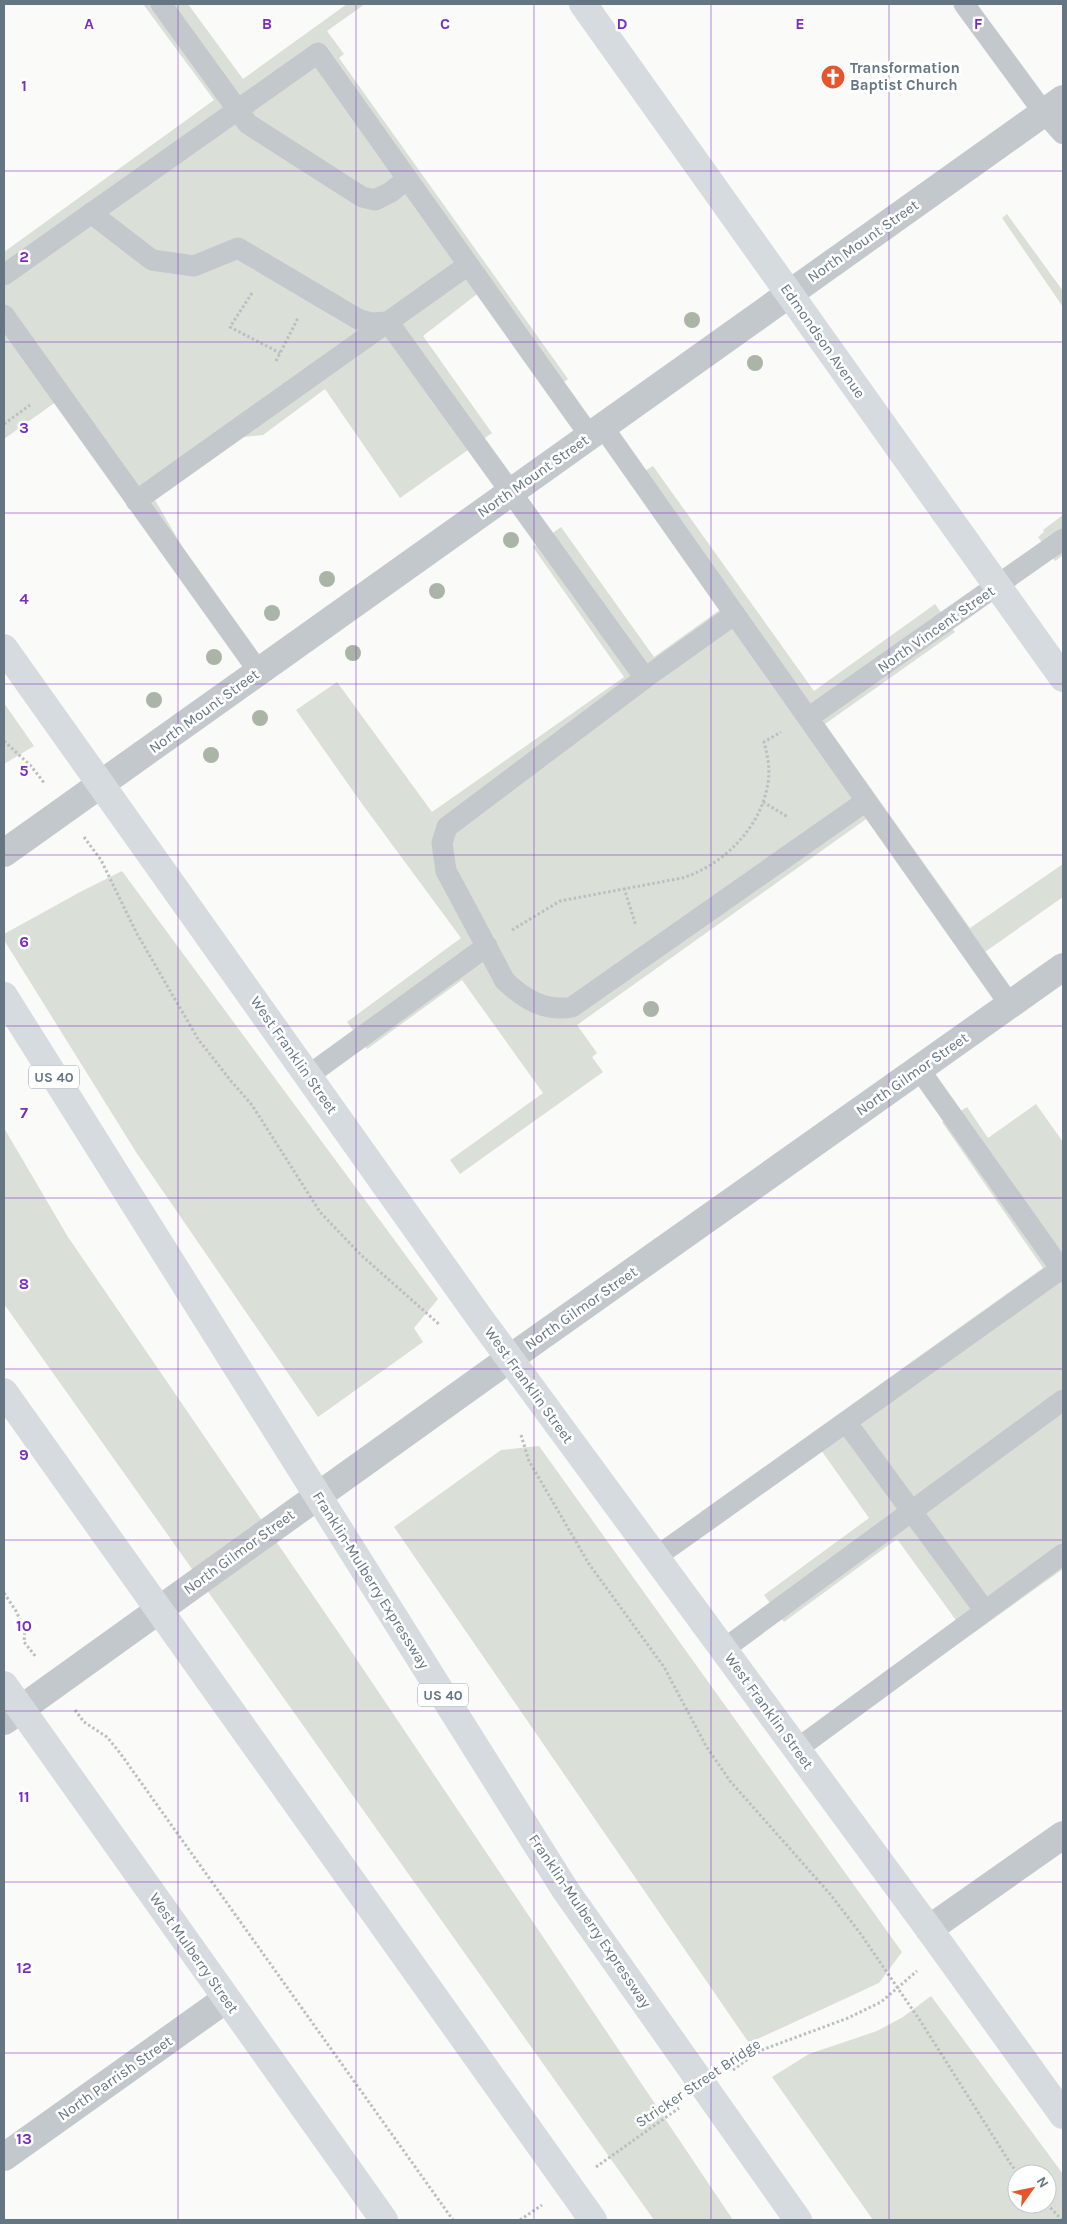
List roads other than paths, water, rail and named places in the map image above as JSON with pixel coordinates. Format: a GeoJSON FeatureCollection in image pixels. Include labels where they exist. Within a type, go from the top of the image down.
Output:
{"type":"FeatureCollection","features":[{"type":"Feature","properties":{"kind":"main road","name":"Edmondson Avenue"},"geometry":{"type":"LineString","coordinates":[[583,4],[1063,678]]}},
{"type":"Feature","properties":{"kind":"main road","name":"West Franklin Street"},"geometry":{"type":"LineString","coordinates":[[4,648],[102,783],[509,1359],[930,1929],[1063,2115]]}},
{"type":"Feature","properties":{"kind":"main road","name":"Franklin-Mulberry Expressway"},"geometry":{"type":"LineString","coordinates":[[4,996],[566,1891],[798,2220]]}},
{"type":"Feature","properties":{"kind":"main road"},"geometry":{"type":"LineString","coordinates":[[4,1392],[593,2220]]}},
{"type":"Feature","properties":{"kind":"main road","name":"West Mulberry Street"},"geometry":{"type":"LineString","coordinates":[[4,1685],[12,1715],[226,1999],[384,2220]]}},
{"type":"Feature","properties":{"kind":"street","name":"North Mount Street"},"geometry":{"type":"LineString","coordinates":[[4,853],[1054,106]]}},
{"type":"Feature","properties":{"kind":"street","name":"North Gilmor Street"},"geometry":{"type":"LineString","coordinates":[[12,1715],[509,1359],[1063,967]]}},
{"type":"Feature","properties":{"kind":"street"},"geometry":{"type":"LineString","coordinates":[[930,1929],[1063,1835]]}},
{"type":"Feature","properties":{"kind":"street","name":"North Parrish Street"},"geometry":{"type":"LineString","coordinates":[[4,2157],[226,1999]]}},
{"type":"Feature","properties":{"kind":"lane"},"geometry":{"type":"LineString","coordinates":[[162,4],[248,124],[362,197],[375,200],[391,192],[407,179]]}},
{"type":"Feature","properties":{"kind":"lane"},"geometry":{"type":"LineString","coordinates":[[964,4],[1054,106],[1063,134]]}},
{"type":"Feature","properties":{"kind":"lane"},"geometry":{"type":"LineString","coordinates":[[4,275],[318,53],[468,265],[597,431],[735,614],[1010,1005]]}},
{"type":"Feature","properties":{"kind":"lane"},"geometry":{"type":"LineString","coordinates":[[91,213],[152,260],[194,266],[238,248],[358,319],[372,323],[388,322]]}},
{"type":"Feature","properties":{"kind":"lane"},"geometry":{"type":"LineString","coordinates":[[136,501],[468,265]]}},
{"type":"Feature","properties":{"kind":"lane"},"geometry":{"type":"LineString","coordinates":[[4,315],[259,672]]}},
{"type":"Feature","properties":{"kind":"lane"},"geometry":{"type":"LineString","coordinates":[[388,322],[644,678]]}},
{"type":"Feature","properties":{"kind":"lane","name":"North Vincent Street"},"geometry":{"type":"LineString","coordinates":[[808,718],[1063,539]]}},
{"type":"Feature","properties":{"kind":"lane"},"geometry":{"type":"LineString","coordinates":[[735,614],[644,678],[447,827],[442,843],[446,871],[505,981],[518,994],[534,1004],[558,1010],[572,1008],[866,801]]}},
{"type":"Feature","properties":{"kind":"lane"},"geometry":{"type":"LineString","coordinates":[[309,1075],[487,946]]}},
{"type":"Feature","properties":{"kind":"lane"},"geometry":{"type":"LineString","coordinates":[[656,1557],[1062,1270],[919,1069]]}},
{"type":"Feature","properties":{"kind":"lane"},"geometry":{"type":"LineString","coordinates":[[724,1649],[1063,1400]]}},
{"type":"Feature","properties":{"kind":"lane"},"geometry":{"type":"LineString","coordinates":[[846,1422],[985,1611]]}},
{"type":"Feature","properties":{"kind":"lane"},"geometry":{"type":"LineString","coordinates":[[797,1749],[1063,1554]]}},
{"type":"Feature","properties":{"kind":"place","name":"Transformation Baptist Church"},"geometry":{"type":"Point","coordinates":[833,77]}}]}
